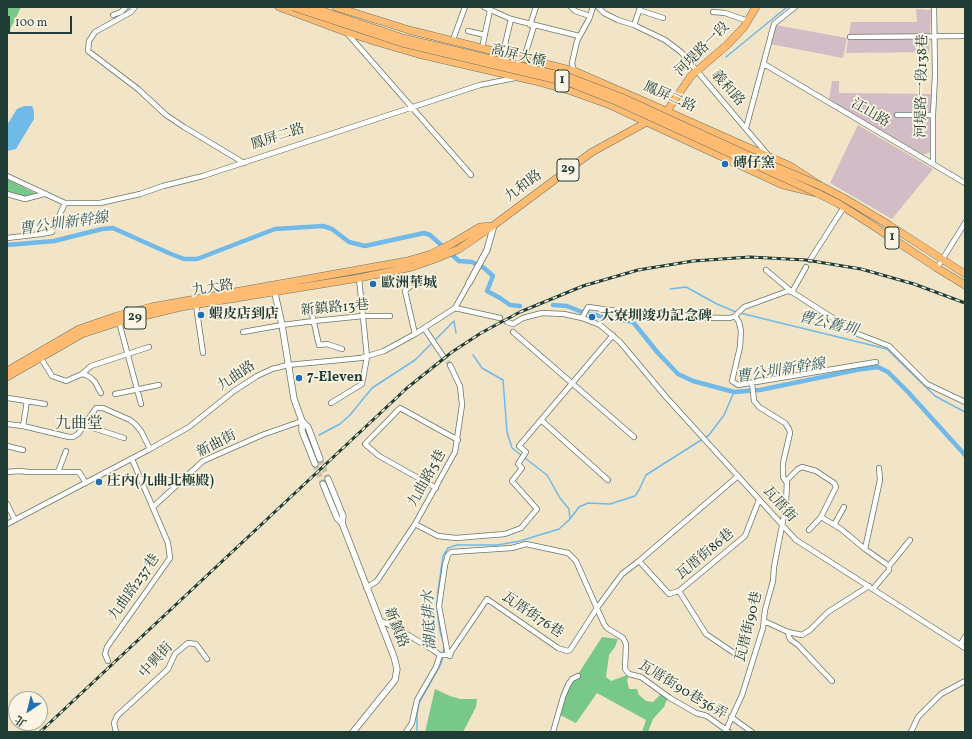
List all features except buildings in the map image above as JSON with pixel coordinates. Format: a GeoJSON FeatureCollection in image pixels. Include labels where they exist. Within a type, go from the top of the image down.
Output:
{"type":"FeatureCollection","features":[{"type":"Feature","properties":{"kind":"main road","name":"高屏大橋"},"geometry":{"type":"LineString","coordinates":[[293,7],[402,43],[570,83],[618,102],[819,190]]}},
{"type":"Feature","properties":{"kind":"main road","name":"高屏大橋"},"geometry":{"type":"LineString","coordinates":[[312,7],[403,38],[571,78],[615,95],[743,153],[819,190]]}},
{"type":"Feature","properties":{"kind":"main road","name":"鳳屏二路"},"geometry":{"type":"LineString","coordinates":[[336,7],[409,30],[574,71],[792,167],[819,190],[965,285]]}},
{"type":"Feature","properties":{"kind":"main road","name":"河堤路一段"},"geometry":{"type":"LineString","coordinates":[[667,112],[691,76],[727,45],[748,21],[756,7]]}},
{"type":"Feature","properties":{"kind":"main road","name":"鳳屏二路"},"geometry":{"type":"LineString","coordinates":[[281,8],[346,32],[418,54],[519,77],[571,91],[610,105],[783,185],[819,190],[844,198],[965,274]]}},
{"type":"Feature","properties":{"kind":"main road","name":"九和路"},"geometry":{"type":"LineString","coordinates":[[433,256],[494,226],[592,152],[667,112]]}},
{"type":"Feature","properties":{"kind":"main road","name":"九大路"},"geometry":{"type":"LineString","coordinates":[[7,371],[79,329],[151,307],[274,288],[359,278],[412,267],[433,256]]}},
{"type":"Feature","properties":{"kind":"main road","name":"九大路"},"geometry":{"type":"LineString","coordinates":[[7,377],[82,334],[119,322],[181,307],[433,256]]}},
{"type":"Feature","properties":{"kind":"street"},"geometry":{"type":"LineString","coordinates":[[113,15],[121,12],[126,7]]}},
{"type":"Feature","properties":{"kind":"street"},"geometry":{"type":"LineString","coordinates":[[135,7],[131,12],[95,32],[89,41],[88,51],[138,90],[166,115],[244,162]]}},
{"type":"Feature","properties":{"kind":"street"},"geometry":{"type":"LineString","coordinates":[[454,37],[465,7]]}},
{"type":"Feature","properties":{"kind":"street"},"geometry":{"type":"LineString","coordinates":[[484,7],[511,19],[579,36]]}},
{"type":"Feature","properties":{"kind":"street"},"geometry":{"type":"LineString","coordinates":[[524,58],[536,7]]}},
{"type":"Feature","properties":{"kind":"street"},"geometry":{"type":"LineString","coordinates":[[571,7],[590,16]]}},
{"type":"Feature","properties":{"kind":"street"},"geometry":{"type":"LineString","coordinates":[[571,91],[574,71],[572,63],[579,36],[590,16],[593,7]]}},
{"type":"Feature","properties":{"kind":"street","name":"義和路"},"geometry":{"type":"LineString","coordinates":[[598,7],[604,13],[618,20],[634,25],[665,40],[687,58],[771,158]]}},
{"type":"Feature","properties":{"kind":"street"},"geometry":{"type":"LineString","coordinates":[[746,128],[774,24],[795,7]]}},
{"type":"Feature","properties":{"kind":"street","name":"河堤路一段138巷"},"geometry":{"type":"LineString","coordinates":[[933,164],[935,75],[934,7]]}},
{"type":"Feature","properties":{"kind":"street"},"geometry":{"type":"LineString","coordinates":[[634,25],[640,8],[663,18]]}},
{"type":"Feature","properties":{"kind":"street"},"geometry":{"type":"LineString","coordinates":[[482,48],[490,10]]}},
{"type":"Feature","properties":{"kind":"street"},"geometry":{"type":"LineString","coordinates":[[713,12],[725,13],[748,21]]}},
{"type":"Feature","properties":{"kind":"street"},"geometry":{"type":"LineString","coordinates":[[504,53],[511,19]]}},
{"type":"Feature","properties":{"kind":"street"},"geometry":{"type":"LineString","coordinates":[[468,31],[485,35]]}},
{"type":"Feature","properties":{"kind":"street"},"geometry":{"type":"LineString","coordinates":[[346,32],[470,175]]}},
{"type":"Feature","properties":{"kind":"street"},"geometry":{"type":"LineString","coordinates":[[850,37],[965,36]]}},
{"type":"Feature","properties":{"kind":"street","name":"江山路"},"geometry":{"type":"LineString","coordinates":[[764,64],[965,183]]}},
{"type":"Feature","properties":{"kind":"street","name":"鳳屏二路"},"geometry":{"type":"LineString","coordinates":[[7,176],[64,203],[100,203],[140,194],[244,162],[480,85],[519,77]]}},
{"type":"Feature","properties":{"kind":"street"},"geometry":{"type":"LineString","coordinates":[[897,115],[933,115]]}},
{"type":"Feature","properties":{"kind":"street"},"geometry":{"type":"LineString","coordinates":[[7,194],[25,199],[44,194]]}},
{"type":"Feature","properties":{"kind":"street"},"geometry":{"type":"LineString","coordinates":[[7,238],[52,232],[64,203]]}},
{"type":"Feature","properties":{"kind":"street"},"geometry":{"type":"LineString","coordinates":[[810,260],[844,207]]}},
{"type":"Feature","properties":{"kind":"street"},"geometry":{"type":"LineString","coordinates":[[937,268],[965,222]]}},
{"type":"Feature","properties":{"kind":"street","name":"九曲路"},"geometry":{"type":"LineString","coordinates":[[7,524],[132,459],[189,427],[234,391],[257,376],[272,369],[288,365],[342,361],[366,357],[384,351],[415,334],[455,308],[482,261],[494,226]]}},
{"type":"Feature","properties":{"kind":"street"},"geometry":{"type":"LineString","coordinates":[[792,292],[806,267]]}},
{"type":"Feature","properties":{"kind":"street"},"geometry":{"type":"LineString","coordinates":[[766,270],[792,292],[858,334],[889,346],[927,384],[965,402]]}},
{"type":"Feature","properties":{"kind":"street"},"geometry":{"type":"LineString","coordinates":[[331,403],[362,384],[366,357],[359,278]]}},
{"type":"Feature","properties":{"kind":"street"},"geometry":{"type":"LineString","coordinates":[[414,283],[405,291],[415,334]]}},
{"type":"Feature","properties":{"kind":"street"},"geometry":{"type":"LineString","coordinates":[[274,288],[282,325],[294,399],[302,421],[302,431],[315,464]]}},
{"type":"Feature","properties":{"kind":"street"},"geometry":{"type":"LineString","coordinates":[[582,318],[588,307],[662,317],[730,318],[736,315],[741,308],[788,291],[792,292]]}},
{"type":"Feature","properties":{"kind":"street"},"geometry":{"type":"LineString","coordinates":[[196,305],[203,353]]}},
{"type":"Feature","properties":{"kind":"street"},"geometry":{"type":"LineString","coordinates":[[310,305],[319,345],[327,344],[342,349]]}},
{"type":"Feature","properties":{"kind":"street"},"geometry":{"type":"LineString","coordinates":[[455,308],[500,318]]}},
{"type":"Feature","properties":{"kind":"street","name":"瓦厝街"},"geometry":{"type":"LineString","coordinates":[[508,322],[513,324],[523,318],[542,314],[564,314],[582,318],[600,325],[620,342],[666,397],[782,525],[804,546],[965,648]]}},
{"type":"Feature","properties":{"kind":"street"},"geometry":{"type":"LineString","coordinates":[[736,315],[741,331],[740,347],[732,380],[738,386],[752,385],[876,362]]}},
{"type":"Feature","properties":{"kind":"street","name":"新鎮路13巷"},"geometry":{"type":"LineString","coordinates":[[243,332],[314,321],[363,316],[390,316]]}},
{"type":"Feature","properties":{"kind":"street"},"geometry":{"type":"LineString","coordinates":[[119,322],[141,404]]}},
{"type":"Feature","properties":{"kind":"street"},"geometry":{"type":"LineString","coordinates":[[424,328],[443,356]]}},
{"type":"Feature","properties":{"kind":"street"},"geometry":{"type":"LineString","coordinates":[[513,332],[634,437]]}},
{"type":"Feature","properties":{"kind":"street"},"geometry":{"type":"LineString","coordinates":[[415,524],[438,536],[456,538],[505,534],[520,528],[537,509],[512,481],[522,468],[518,464],[526,452],[519,446],[613,335]]}},
{"type":"Feature","properties":{"kind":"street"},"geometry":{"type":"LineString","coordinates":[[40,357],[52,376],[66,381],[82,374],[91,366],[149,347]]}},
{"type":"Feature","properties":{"kind":"street","name":"九曲路5巷"},"geometry":{"type":"LineString","coordinates":[[366,588],[378,581],[415,524],[454,456],[458,440],[462,405],[460,386],[450,365]]}},
{"type":"Feature","properties":{"kind":"street"},"geometry":{"type":"LineString","coordinates":[[82,374],[95,382],[101,394]]}},
{"type":"Feature","properties":{"kind":"street"},"geometry":{"type":"LineString","coordinates":[[115,394],[159,385]]}},
{"type":"Feature","properties":{"kind":"street","name":"瓦厝街90巷"},"geometry":{"type":"LineString","coordinates":[[727,731],[751,670],[763,628],[765,610],[773,581],[774,567],[786,506],[787,483],[783,477],[783,463],[790,433],[789,429],[785,423],[759,407],[754,401],[752,385]]}},
{"type":"Feature","properties":{"kind":"street"},"geometry":{"type":"LineString","coordinates":[[8,398],[46,404]]}},
{"type":"Feature","properties":{"kind":"street"},"geometry":{"type":"LineString","coordinates":[[23,426],[27,401]]}},
{"type":"Feature","properties":{"kind":"street"},"geometry":{"type":"LineString","coordinates":[[7,424],[73,437],[78,434],[96,408],[103,408],[130,420],[135,424],[141,431],[150,449]]}},
{"type":"Feature","properties":{"kind":"street"},"geometry":{"type":"LineString","coordinates":[[436,488],[379,456],[365,444],[400,408],[458,440]]}},
{"type":"Feature","properties":{"kind":"street"},"geometry":{"type":"LineString","coordinates":[[541,420],[608,480]]}},
{"type":"Feature","properties":{"kind":"street"},"geometry":{"type":"LineString","coordinates":[[302,421],[308,427],[320,459]]}},
{"type":"Feature","properties":{"kind":"street","name":"新曲街"},"geometry":{"type":"LineString","coordinates":[[153,507],[204,461],[262,435],[302,421]]}},
{"type":"Feature","properties":{"kind":"street"},"geometry":{"type":"LineString","coordinates":[[84,424],[124,438]]}},
{"type":"Feature","properties":{"kind":"street"},"geometry":{"type":"LineString","coordinates":[[7,446],[23,450]]}},
{"type":"Feature","properties":{"kind":"street"},"geometry":{"type":"LineString","coordinates":[[58,472],[66,451]]}},
{"type":"Feature","properties":{"kind":"street","name":"九曲路237巷"},"geometry":{"type":"LineString","coordinates":[[108,661],[105,654],[106,647],[170,558],[168,542],[132,459]]}},
{"type":"Feature","properties":{"kind":"street"},"geometry":{"type":"LineString","coordinates":[[787,483],[789,477],[802,467],[816,471],[834,483],[836,488],[833,495],[821,516],[809,530]]}},
{"type":"Feature","properties":{"kind":"street"},"geometry":{"type":"LineString","coordinates":[[865,549],[880,480],[879,468]]}},
{"type":"Feature","properties":{"kind":"street"},"geometry":{"type":"LineString","coordinates":[[7,472],[19,470],[29,472],[79,472],[86,483]]}},
{"type":"Feature","properties":{"kind":"street","name":"瓦厝街76巷"},"geometry":{"type":"LineString","coordinates":[[448,655],[450,656],[451,652],[487,599],[558,648],[567,651],[570,650],[597,608],[622,574],[738,476]]}},
{"type":"Feature","properties":{"kind":"street","name":"新鎮路"},"geometry":{"type":"LineString","coordinates":[[328,479],[343,516],[342,523]]}},
{"type":"Feature","properties":{"kind":"street","name":"新鎮路"},"geometry":{"type":"LineString","coordinates":[[323,484],[337,518],[342,523],[394,657],[397,674],[395,680],[353,732]]}},
{"type":"Feature","properties":{"kind":"street","name":"瓦厝街86巷"},"geometry":{"type":"LineString","coordinates":[[641,559],[669,594],[679,592],[745,536],[759,500]]}},
{"type":"Feature","properties":{"kind":"street"},"geometry":{"type":"LineString","coordinates":[[7,504],[15,520]]}},
{"type":"Feature","properties":{"kind":"street"},"geometry":{"type":"LineString","coordinates":[[834,525],[844,507]]}},
{"type":"Feature","properties":{"kind":"street"},"geometry":{"type":"LineString","coordinates":[[821,516],[841,529],[889,566]]}},
{"type":"Feature","properties":{"kind":"street"},"geometry":{"type":"LineString","coordinates":[[764,621],[788,632],[802,635],[828,612],[871,588],[889,570],[889,566],[910,540]]}},
{"type":"Feature","properties":{"kind":"street","name":"瓦厝街90巷36弄"},"geometry":{"type":"LineString","coordinates":[[448,655],[440,606],[445,565],[448,555],[451,552],[512,548],[526,544],[568,552],[576,561],[607,628],[623,638],[626,644],[626,669],[630,674],[641,677],[670,698],[696,713],[707,716],[727,731]]}},
{"type":"Feature","properties":{"kind":"street"},"geometry":{"type":"LineString","coordinates":[[679,592],[706,634],[737,655]]}},
{"type":"Feature","properties":{"kind":"street"},"geometry":{"type":"LineString","coordinates":[[379,620],[400,630],[440,655],[448,655]]}},
{"type":"Feature","properties":{"kind":"street"},"geometry":{"type":"LineString","coordinates":[[788,632],[791,640],[798,645],[832,681]]}},
{"type":"Feature","properties":{"kind":"street"},"geometry":{"type":"LineString","coordinates":[[960,645],[965,637]]}},
{"type":"Feature","properties":{"kind":"street","name":"中興街"},"geometry":{"type":"LineString","coordinates":[[116,732],[115,720],[117,716],[168,669],[175,654],[188,643],[196,644],[207,659]]}},
{"type":"Feature","properties":{"kind":"street"},"geometry":{"type":"LineString","coordinates":[[406,732],[412,723],[417,700],[436,667],[440,655]]}},
{"type":"Feature","properties":{"kind":"street"},"geometry":{"type":"LineString","coordinates":[[553,732],[568,685],[572,679],[578,676]]}},
{"type":"Feature","properties":{"kind":"street"},"geometry":{"type":"LineString","coordinates":[[911,732],[918,717],[941,694],[965,681]]}},
{"type":"Feature","properties":{"kind":"street"},"geometry":{"type":"LineString","coordinates":[[731,718],[752,732]]}},
{"type":"Feature","properties":{"kind":"shaded area"},"geometry":{"type":"Polygon","coordinates":[[[916,9],[931,10],[929,52],[846,53],[851,22],[917,22],[916,9]]]}},
{"type":"Feature","properties":{"kind":"shaded area"},"geometry":{"type":"Polygon","coordinates":[[[775,25],[847,38],[843,58],[770,44],[775,25]]]}},
{"type":"Feature","properties":{"kind":"shaded area"},"geometry":{"type":"Polygon","coordinates":[[[832,81],[839,81],[839,93],[931,94],[930,152],[923,155],[829,100],[832,81]]]}},
{"type":"Feature","properties":{"kind":"shaded area"},"geometry":{"type":"Polygon","coordinates":[[[858,125],[933,169],[892,219],[830,183],[858,125]]]}},
{"type":"Feature","properties":{"kind":"green space"},"geometry":{"type":"Polygon","coordinates":[[[7,7],[21,7],[8,34],[8,49],[7,7]]]}},
{"type":"Feature","properties":{"kind":"green space"},"geometry":{"type":"Polygon","coordinates":[[[7,179],[37,194],[23,197],[7,192],[7,179]]]}},
{"type":"Feature","properties":{"kind":"green space"},"geometry":{"type":"Polygon","coordinates":[[[602,637],[618,639],[615,647],[609,655],[606,677],[611,681],[630,674],[627,680],[629,689],[637,689],[639,695],[646,701],[653,702],[662,693],[667,699],[664,707],[653,719],[648,732],[642,732],[646,720],[597,693],[576,723],[560,715],[562,699],[602,637]]]}},
{"type":"Feature","properties":{"kind":"green space"},"geometry":{"type":"Polygon","coordinates":[[[435,689],[460,699],[477,699],[476,707],[463,732],[425,732],[435,689]]]}},
{"type":"Feature","properties":{"kind":"water"},"geometry":{"type":"Polygon","coordinates":[[[24,106],[32,106],[34,111],[34,119],[16,149],[7,151],[7,125],[17,109],[24,106]]]}},
{"type":"Feature","properties":{"kind":"waterway"},"geometry":{"type":"LineString","coordinates":[[726,57],[787,7]]}},
{"type":"Feature","properties":{"kind":"waterway","name":"曹公圳新幹線"},"geometry":{"type":"LineString","coordinates":[[7,245],[54,241],[102,229],[113,228],[184,259],[197,259],[275,229],[323,226],[332,229],[349,242],[365,246],[424,233],[430,235],[459,261],[472,262],[484,268],[493,276],[487,291],[510,305],[520,306]]}},
{"type":"Feature","properties":{"kind":"waterway","name":"曹公舊圳"},"geometry":{"type":"LineString","coordinates":[[670,289],[686,287],[717,304],[736,312]]}},
{"type":"Feature","properties":{"kind":"waterway","name":"曹公圳新幹線"},"geometry":{"type":"LineString","coordinates":[[553,305],[567,306],[582,312]]}},
{"type":"Feature","properties":{"kind":"waterway","name":"曹公舊圳"},"geometry":{"type":"LineString","coordinates":[[740,313],[887,349],[935,396],[965,412]]}},
{"type":"Feature","properties":{"kind":"waterway","name":"曹公圳新幹線"},"geometry":{"type":"LineString","coordinates":[[590,314],[633,322],[658,353],[678,374],[693,381],[734,392],[760,390],[856,370],[878,367],[888,372],[908,392],[965,455]]}},
{"type":"Feature","properties":{"kind":"waterway","name":"湖底排水"},"geometry":{"type":"LineString","coordinates":[[454,321],[456,333]]}},
{"type":"Feature","properties":{"kind":"waterway"},"geometry":{"type":"LineString","coordinates":[[319,435],[340,424],[350,415],[372,388],[415,360],[454,321]]}},
{"type":"Feature","properties":{"kind":"waterway","name":"湖底排水"},"geometry":{"type":"LineString","coordinates":[[437,603],[443,556],[448,548],[457,545],[497,545],[520,541],[559,529],[570,519],[569,509],[560,498],[547,475],[512,448],[507,432],[503,380],[482,368],[473,355]]}},
{"type":"Feature","properties":{"kind":"waterway"},"geometry":{"type":"LineString","coordinates":[[570,519],[579,507],[588,503],[610,504],[635,496],[646,475],[709,435],[724,415],[734,392]]}},
{"type":"Feature","properties":{"kind":"waterway","name":"湖底排水"},"geometry":{"type":"LineString","coordinates":[[417,732],[419,703],[441,664],[443,656],[444,645],[440,631],[437,609]]}},
{"type":"Feature","properties":{"kind":"tunnel"},"geometry":{"type":"LineString","coordinates":[[443,356],[450,365]]}},
{"type":"Feature","properties":{"kind":"tunnel"},"geometry":{"type":"LineString","coordinates":[[320,459],[328,479]]}},
{"type":"Feature","properties":{"kind":"tunnel"},"geometry":{"type":"LineString","coordinates":[[315,464],[323,484]]}},
{"type":"Feature","properties":{"kind":"railway"},"geometry":{"type":"LineString","coordinates":[[40,732],[407,388],[452,352],[481,333],[520,312],[583,286],[638,270],[693,261],[750,257],[806,260],[861,269],[914,284],[965,303]]}},
{"type":"Feature","properties":{"kind":"place","name":"磚仔窯"},"geometry":{"type":"Point","coordinates":[725,164]}},
{"type":"Feature","properties":{"kind":"place","name":"歐洲華城"},"geometry":{"type":"Point","coordinates":[373,284]}},
{"type":"Feature","properties":{"kind":"place","name":"蝦皮店到店"},"geometry":{"type":"Point","coordinates":[201,315]}},
{"type":"Feature","properties":{"kind":"place","name":"大寮圳竣功記念碑"},"geometry":{"type":"Point","coordinates":[592,317]}},
{"type":"Feature","properties":{"kind":"place","name":"7-Eleven"},"geometry":{"type":"Point","coordinates":[299,378]}},
{"type":"Feature","properties":{"kind":"place","name":"庄內(九曲北極殿)"},"geometry":{"type":"Point","coordinates":[99,482]}},
{"type":"Feature","properties":{"kind":"district","name":"九曲堂"},"geometry":{"type":"Point","coordinates":[79,425]}}]}
